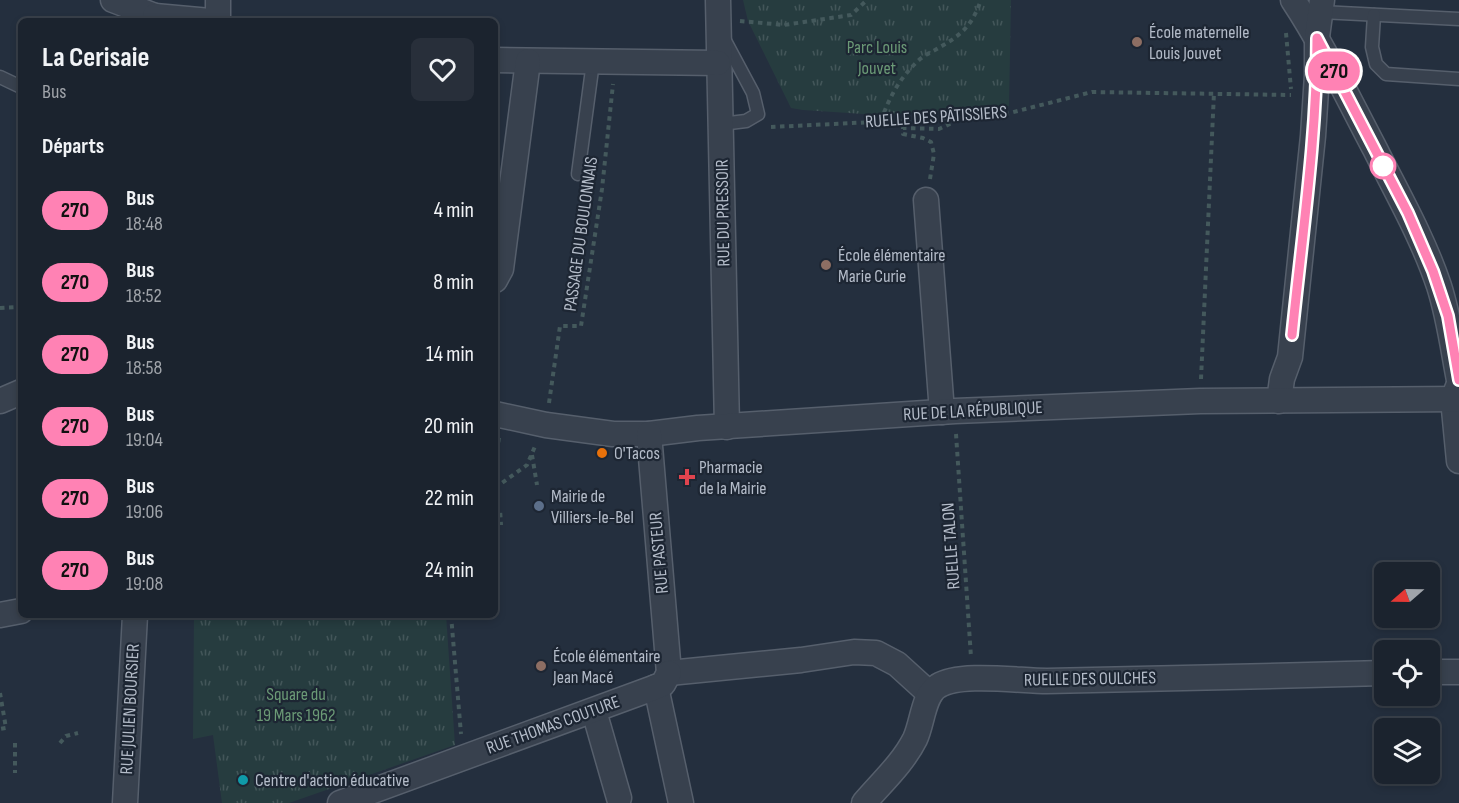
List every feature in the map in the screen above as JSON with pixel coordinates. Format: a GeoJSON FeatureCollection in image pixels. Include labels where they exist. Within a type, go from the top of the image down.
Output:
{"type":"FeatureCollection","features":[{"type":"Feature","properties":{"kind":"street"},"geometry":{"type":"LineString","coordinates":[[113,0],[155,18]]}},
{"type":"Feature","properties":{"kind":"street"},"geometry":{"type":"LineString","coordinates":[[218,0],[218,18]]}},
{"type":"Feature","properties":{"kind":"street"},"geometry":{"type":"LineString","coordinates":[[1279,401],[1282,379],[1290,357],[1313,136],[1317,38],[1321,6]]}},
{"type":"Feature","properties":{"kind":"street"},"geometry":{"type":"LineString","coordinates":[[1289,11],[1317,38],[1408,213],[1431,267],[1448,316],[1458,391],[1459,461]]}},
{"type":"Feature","properties":{"kind":"street","name":"RUE DU PRESSOIR"},"geometry":{"type":"LineString","coordinates":[[718,16],[728,427]]}},
{"type":"Feature","properties":{"kind":"street"},"geometry":{"type":"LineString","coordinates":[[498,60],[718,63]]}},
{"type":"Feature","properties":{"kind":"street"},"geometry":{"type":"LineString","coordinates":[[498,274],[501,269],[528,61]]}},
{"type":"Feature","properties":{"kind":"street"},"geometry":{"type":"LineString","coordinates":[[926,200],[948,412]]}},
{"type":"Feature","properties":{"kind":"street","name":"RUE DE LA RÉPUBLIQUE"},"geometry":{"type":"LineString","coordinates":[[498,423],[546,425],[613,434],[649,434],[948,412],[1200,401],[1279,401],[1458,391]]}},
{"type":"Feature","properties":{"kind":"street"},"geometry":{"type":"LineString","coordinates":[[0,401],[18,393]]}},
{"type":"Feature","properties":{"kind":"street","name":"RUE PASTEUR"},"geometry":{"type":"LineString","coordinates":[[649,434],[662,680],[681,803]]}},
{"type":"Feature","properties":{"kind":"street"},"geometry":{"type":"LineString","coordinates":[[0,615],[18,612]]}},
{"type":"Feature","properties":{"kind":"street","name":"RUE JULIEN BOURSIER"},"geometry":{"type":"LineString","coordinates":[[125,803],[135,618]]}},
{"type":"Feature","properties":{"kind":"street","name":"RUE THOMAS COUTURE"},"geometry":{"type":"LineString","coordinates":[[340,803],[594,711],[662,680],[854,652],[876,653],[897,664],[930,694]]}},
{"type":"Feature","properties":{"kind":"street"},"geometry":{"type":"LineString","coordinates":[[1440,672],[1459,672]]}},
{"type":"Feature","properties":{"kind":"street","name":"RUELLE DES OULCHES"},"geometry":{"type":"LineString","coordinates":[[930,694],[937,686],[958,679],[1044,681],[1374,673]]}},
{"type":"Feature","properties":{"kind":"street"},"geometry":{"type":"LineString","coordinates":[[864,803],[900,762],[914,742],[930,694]]}},
{"type":"Feature","properties":{"kind":"street"},"geometry":{"type":"LineString","coordinates":[[594,711],[619,798]]}},
{"type":"Feature","properties":{"kind":"lane"},"geometry":{"type":"LineString","coordinates":[[1321,6],[1374,15],[1459,19]]}},
{"type":"Feature","properties":{"kind":"lane"},"geometry":{"type":"LineString","coordinates":[[1374,15],[1372,47],[1376,64],[1386,74],[1459,79]]}},
{"type":"Feature","properties":{"kind":"lane"},"geometry":{"type":"LineString","coordinates":[[718,16],[753,93],[758,114],[746,121],[721,124]]}},
{"type":"Feature","properties":{"kind":"lane"},"geometry":{"type":"LineString","coordinates":[[578,174],[604,62]]}},
{"type":"Feature","properties":{"kind":"lane"},"geometry":{"type":"LineString","coordinates":[[0,77],[18,86]]}},
{"type":"Feature","properties":{"kind":"path"},"geometry":{"type":"LineString","coordinates":[[718,16],[784,25],[851,15],[867,0]]}},
{"type":"Feature","properties":{"kind":"path"},"geometry":{"type":"LineString","coordinates":[[881,121],[887,102],[902,78],[922,58],[965,31],[975,16],[981,0]]}},
{"type":"Feature","properties":{"kind":"path"},"geometry":{"type":"LineString","coordinates":[[1289,11],[1292,101]]}},
{"type":"Feature","properties":{"kind":"path","name":"PASSAGE DU BOULONNAIS"},"geometry":{"type":"LineString","coordinates":[[546,425],[560,326],[581,326],[602,189],[604,62]]}},
{"type":"Feature","properties":{"kind":"path","name":"RUELLE DES PÂTISSIERS"},"geometry":{"type":"LineString","coordinates":[[768,127],[998,116],[1092,92],[1214,92],[1292,95]]}},
{"type":"Feature","properties":{"kind":"path"},"geometry":{"type":"LineString","coordinates":[[1200,401],[1214,92]]}},
{"type":"Feature","properties":{"kind":"path"},"geometry":{"type":"LineString","coordinates":[[926,200],[934,154],[931,142],[903,134],[903,129],[939,129],[952,123],[954,118]]}},
{"type":"Feature","properties":{"kind":"path"},"geometry":{"type":"LineString","coordinates":[[0,308],[18,307]]}},
{"type":"Feature","properties":{"kind":"path","name":"RUELLE TALON"},"geometry":{"type":"LineString","coordinates":[[948,412],[965,551],[972,679]]}},
{"type":"Feature","properties":{"kind":"path"},"geometry":{"type":"LineString","coordinates":[[498,486],[527,465],[546,425]]}},
{"type":"Feature","properties":{"kind":"path"},"geometry":{"type":"LineString","coordinates":[[531,454],[537,485]]}},
{"type":"Feature","properties":{"kind":"path"},"geometry":{"type":"LineString","coordinates":[[498,509],[500,509],[501,525]]}},
{"type":"Feature","properties":{"kind":"path"},"geometry":{"type":"LineString","coordinates":[[451,618],[464,758]]}},
{"type":"Feature","properties":{"kind":"path"},"geometry":{"type":"LineString","coordinates":[[0,693],[6,728],[0,729]]}},
{"type":"Feature","properties":{"kind":"path"},"geometry":{"type":"LineString","coordinates":[[60,743],[66,736],[78,733]]}},
{"type":"Feature","properties":{"kind":"path"},"geometry":{"type":"LineString","coordinates":[[15,743],[15,773]]}},
{"type":"Feature","properties":{"kind":"green space","name":"Parc Louis Jouvet"},"geometry":{"type":"Polygon","coordinates":[[[743,0],[1011,0],[1009,106],[879,115],[791,108],[748,21],[743,0]]]}},
{"type":"Feature","properties":{"kind":"green space","name":"Square du 19 Mars 1962"},"geometry":{"type":"Polygon","coordinates":[[[194,618],[446,618],[455,745],[289,803],[222,803],[213,735],[193,739],[194,618]]]}},
{"type":"Feature","properties":{"kind":"bus line","name":"270"},"geometry":{"type":"LineString","coordinates":[[1292,335],[1313,136],[1317,38],[1408,213],[1433,271],[1448,316],[1459,380]]}},
{"type":"Feature","properties":{"kind":"place","name":"École maternelle Louis Jouvet"},"geometry":{"type":"Point","coordinates":[1137,42]}},
{"type":"Feature","properties":{"kind":"place","name":"École élémentaire Marie Curie"},"geometry":{"type":"Point","coordinates":[826,265]}},
{"type":"Feature","properties":{"kind":"place","name":"O'Tacos"},"geometry":{"type":"Point","coordinates":[602,453]}},
{"type":"Feature","properties":{"kind":"place","name":"Pharmacie de la Mairie"},"geometry":{"type":"Point","coordinates":[687,477]}},
{"type":"Feature","properties":{"kind":"place","name":"Mairie de Villiers-le-Bel"},"geometry":{"type":"Point","coordinates":[539,506]}},
{"type":"Feature","properties":{"kind":"place","name":"École élémentaire Jean Macé"},"geometry":{"type":"Point","coordinates":[541,666]}},
{"type":"Feature","properties":{"kind":"place","name":"Centre d'action éducative"},"geometry":{"type":"Point","coordinates":[243,780]}}]}
